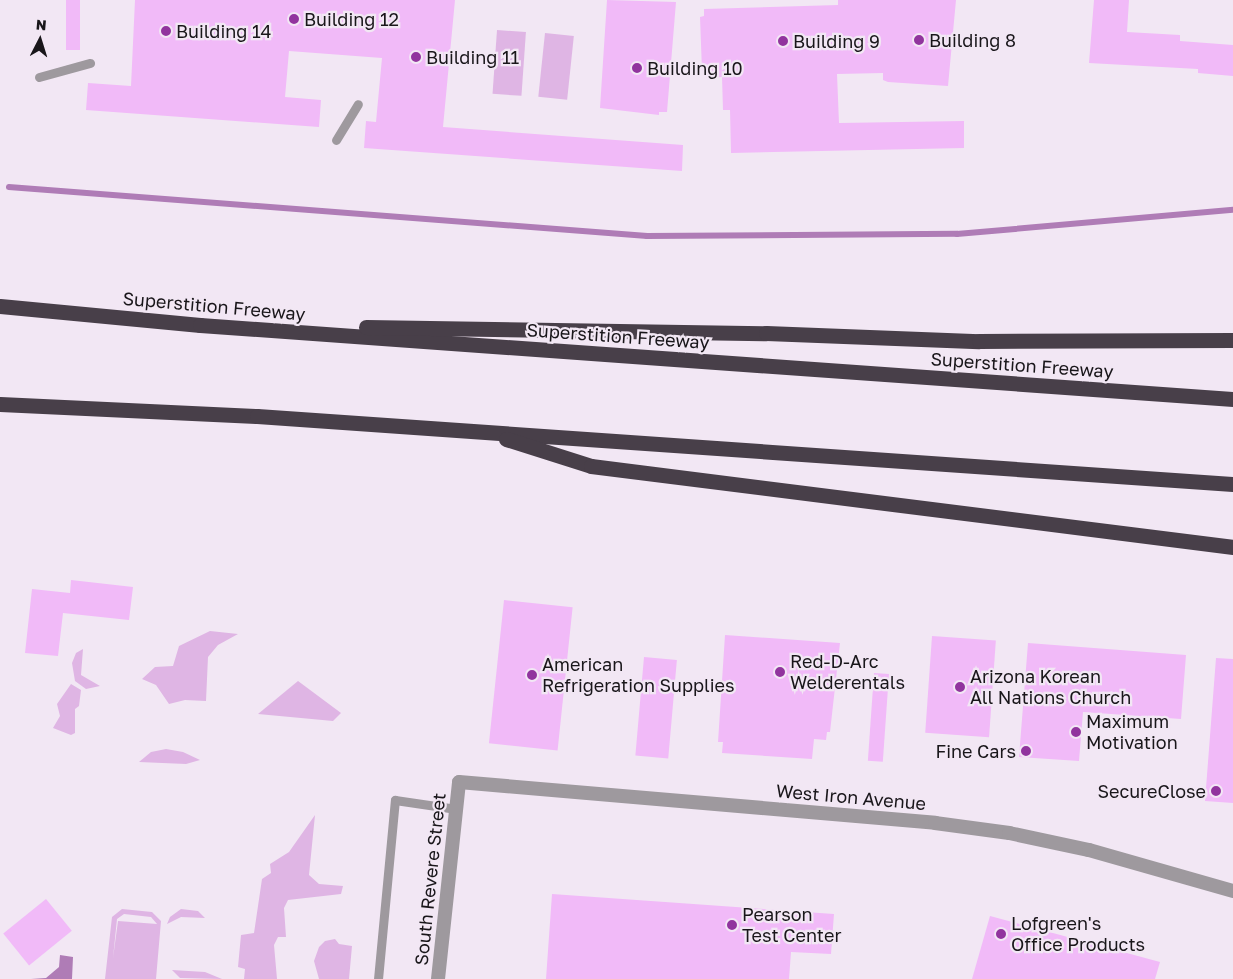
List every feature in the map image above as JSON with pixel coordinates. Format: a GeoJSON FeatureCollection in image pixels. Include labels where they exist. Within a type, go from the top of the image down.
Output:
{"type":"FeatureCollection","features":[{"type":"Feature","properties":{"kind":"highway","name":"Superstition Freeway"},"geometry":{"type":"LineString","coordinates":[[1,306],[200,325],[1233,399]]}},
{"type":"Feature","properties":{"kind":"highway"},"geometry":{"type":"LineString","coordinates":[[200,325],[766,333],[979,341],[1233,340]]}},
{"type":"Feature","properties":{"kind":"highway"},"geometry":{"type":"LineString","coordinates":[[0,404],[257,416],[1233,484]]}},
{"type":"Feature","properties":{"kind":"highway"},"geometry":{"type":"LineString","coordinates":[[480,431],[591,466],[1233,547]]}},
{"type":"Feature","properties":{"kind":"street","name":"South Revere Street"},"geometry":{"type":"LineString","coordinates":[[438,979],[459,782]]}},
{"type":"Feature","properties":{"kind":"street","name":"West Iron Avenue"},"geometry":{"type":"LineString","coordinates":[[459,782],[935,823],[1000,832],[1089,850],[1233,891]]}},
{"type":"Feature","properties":{"kind":"lane"},"geometry":{"type":"LineString","coordinates":[[39,77],[90,63]]}},
{"type":"Feature","properties":{"kind":"lane"},"geometry":{"type":"LineString","coordinates":[[336,140],[358,104]]}},
{"type":"Feature","properties":{"kind":"lane"},"geometry":{"type":"LineString","coordinates":[[378,979],[395,800],[456,809]]}},
{"type":"Feature","properties":{"kind":"shaded area"},"geometry":{"type":"Polygon","coordinates":[[[497,30],[526,32],[521,96],[493,94],[497,30]]]}},
{"type":"Feature","properties":{"kind":"shaded area"},"geometry":{"type":"Polygon","coordinates":[[[545,33],[574,36],[567,100],[538,97],[545,33]]]}},
{"type":"Feature","properties":{"kind":"shaded area"},"geometry":{"type":"Polygon","coordinates":[[[210,631],[238,634],[218,645],[208,657],[206,701],[185,700],[169,704],[156,685],[142,679],[155,667],[173,666],[179,646],[210,631]]]}},
{"type":"Feature","properties":{"kind":"shaded area"},"geometry":{"type":"Polygon","coordinates":[[[83,649],[81,675],[100,686],[86,689],[75,681],[72,663],[76,653],[83,649]]]}},
{"type":"Feature","properties":{"kind":"shaded area"},"geometry":{"type":"Polygon","coordinates":[[[298,681],[341,713],[333,721],[258,714],[298,681]]]}},
{"type":"Feature","properties":{"kind":"shaded area"},"geometry":{"type":"Polygon","coordinates":[[[71,684],[81,690],[79,706],[75,709],[75,733],[71,735],[53,728],[60,716],[57,704],[71,684]]]}},
{"type":"Feature","properties":{"kind":"shaded area"},"geometry":{"type":"Polygon","coordinates":[[[166,749],[183,752],[200,760],[186,764],[139,762],[151,752],[166,749]]]}},
{"type":"Feature","properties":{"kind":"shaded area"},"geometry":{"type":"Polygon","coordinates":[[[315,815],[309,875],[319,884],[343,886],[341,894],[288,900],[284,908],[286,937],[278,937],[274,945],[277,979],[244,979],[245,969],[238,967],[241,935],[254,933],[262,879],[271,873],[270,864],[289,852],[315,815]]]}},
{"type":"Feature","properties":{"kind":"shaded area"},"geometry":{"type":"Polygon","coordinates":[[[122,909],[152,912],[161,921],[156,979],[105,979],[112,917],[122,909]],[[124,914],[117,919],[113,958],[118,921],[157,924],[151,917],[124,914]]]}},
{"type":"Feature","properties":{"kind":"shaded area"},"geometry":{"type":"Polygon","coordinates":[[[181,909],[198,911],[205,918],[181,917],[167,924],[170,917],[181,909]]]}},
{"type":"Feature","properties":{"kind":"shaded area"},"geometry":{"type":"Polygon","coordinates":[[[335,939],[339,944],[352,946],[349,979],[319,979],[314,961],[319,947],[325,941],[335,939]]]}},
{"type":"Feature","properties":{"kind":"shaded area"},"geometry":{"type":"Polygon","coordinates":[[[60,955],[73,957],[72,979],[31,979],[46,978],[59,967],[60,955]]]}},
{"type":"Feature","properties":{"kind":"shaded area"},"geometry":{"type":"Polygon","coordinates":[[[172,970],[205,972],[222,979],[180,978],[172,970]]]}},
{"type":"Feature","properties":{"kind":"building"},"geometry":{"type":"Polygon","coordinates":[[[66,0],[80,0],[80,50],[66,50],[66,0]]]}},
{"type":"Feature","properties":{"kind":"building"},"geometry":{"type":"Polygon","coordinates":[[[135,0],[455,0],[443,127],[683,145],[682,171],[364,148],[366,121],[376,122],[382,58],[289,51],[285,97],[321,100],[319,127],[86,110],[88,83],[131,86],[135,0]]]}},
{"type":"Feature","properties":{"kind":"building","name":"Building 10"},"geometry":{"type":"Polygon","coordinates":[[[607,0],[676,2],[667,112],[659,112],[659,115],[600,108],[607,0]]]}},
{"type":"Feature","properties":{"kind":"building"},"geometry":{"type":"Polygon","coordinates":[[[838,0],[956,0],[948,86],[888,82],[883,80],[883,73],[837,74],[839,123],[964,121],[964,148],[731,153],[730,110],[723,110],[722,77],[706,78],[706,71],[702,71],[700,17],[704,16],[704,9],[838,5],[838,0]]]}},
{"type":"Feature","properties":{"kind":"building"},"geometry":{"type":"Polygon","coordinates":[[[1094,0],[1129,0],[1127,32],[1180,35],[1180,41],[1233,45],[1233,76],[1198,73],[1198,69],[1089,63],[1094,0]]]}},
{"type":"Feature","properties":{"kind":"building"},"geometry":{"type":"Polygon","coordinates":[[[71,580],[133,587],[129,620],[63,613],[58,656],[25,653],[32,589],[70,593],[71,580]]]}},
{"type":"Feature","properties":{"kind":"building","name":"American Refrigeration Supplies"},"geometry":{"type":"Polygon","coordinates":[[[504,600],[573,607],[558,750],[489,743],[504,600]]]}},
{"type":"Feature","properties":{"kind":"building","name":"Red-D-Arc Welderentals"},"geometry":{"type":"Polygon","coordinates":[[[725,635],[840,643],[830,732],[827,732],[826,740],[814,739],[812,759],[722,753],[723,742],[718,742],[725,635]]]}},
{"type":"Feature","properties":{"kind":"building","name":"Arizona Korean All Nations Church"},"geometry":{"type":"Polygon","coordinates":[[[932,636],[996,640],[989,737],[925,733],[932,636]]]}},
{"type":"Feature","properties":{"kind":"building"},"geometry":{"type":"Polygon","coordinates":[[[1028,643],[1186,655],[1181,719],[1083,712],[1079,761],[1019,757],[1028,643]]]}},
{"type":"Feature","properties":{"kind":"building"},"geometry":{"type":"Polygon","coordinates":[[[644,657],[677,660],[668,758],[635,756],[644,657]]]}},
{"type":"Feature","properties":{"kind":"building"},"geometry":{"type":"Polygon","coordinates":[[[1216,658],[1233,659],[1233,803],[1205,801],[1216,658]]]}},
{"type":"Feature","properties":{"kind":"building"},"geometry":{"type":"Polygon","coordinates":[[[874,673],[889,674],[883,762],[868,761],[874,673]]]}},
{"type":"Feature","properties":{"kind":"building"},"geometry":{"type":"Polygon","coordinates":[[[552,894],[834,914],[831,954],[791,952],[789,979],[546,979],[552,894]]]}},
{"type":"Feature","properties":{"kind":"building"},"geometry":{"type":"Polygon","coordinates":[[[46,899],[72,931],[29,965],[3,934],[46,899]]]}},
{"type":"Feature","properties":{"kind":"building"},"geometry":{"type":"Polygon","coordinates":[[[990,916],[1160,962],[1155,979],[972,979],[990,916]]]}},
{"type":"Feature","properties":{"kind":"waterway"},"geometry":{"type":"LineString","coordinates":[[9,187],[647,236],[957,234],[1233,210]]}},
{"type":"Feature","properties":{"kind":"place","name":"Building 12"},"geometry":{"type":"Point","coordinates":[294,19]}},
{"type":"Feature","properties":{"kind":"place","name":"Building 14"},"geometry":{"type":"Point","coordinates":[166,31]}},
{"type":"Feature","properties":{"kind":"place","name":"Building 8"},"geometry":{"type":"Point","coordinates":[919,40]}},
{"type":"Feature","properties":{"kind":"place","name":"Building 9"},"geometry":{"type":"Point","coordinates":[783,41]}},
{"type":"Feature","properties":{"kind":"place","name":"Building 11"},"geometry":{"type":"Point","coordinates":[416,57]}},
{"type":"Feature","properties":{"kind":"place","name":"Building 10"},"geometry":{"type":"Point","coordinates":[637,68]}},
{"type":"Feature","properties":{"kind":"place","name":"Red-D-Arc Welderentals"},"geometry":{"type":"Point","coordinates":[780,672]}},
{"type":"Feature","properties":{"kind":"place","name":"American Refrigeration Supplies"},"geometry":{"type":"Point","coordinates":[532,675]}},
{"type":"Feature","properties":{"kind":"place","name":"Arizona Korean All Nations Church"},"geometry":{"type":"Point","coordinates":[960,687]}},
{"type":"Feature","properties":{"kind":"place","name":"Maximum Motivation"},"geometry":{"type":"Point","coordinates":[1076,732]}},
{"type":"Feature","properties":{"kind":"place","name":"Fine Cars"},"geometry":{"type":"Point","coordinates":[1026,751]}},
{"type":"Feature","properties":{"kind":"place","name":"SecureClose"},"geometry":{"type":"Point","coordinates":[1216,791]}},
{"type":"Feature","properties":{"kind":"place","name":"Pearson Test Center"},"geometry":{"type":"Point","coordinates":[732,925]}},
{"type":"Feature","properties":{"kind":"place","name":"Lofgreen's Office Products"},"geometry":{"type":"Point","coordinates":[1001,934]}}]}
